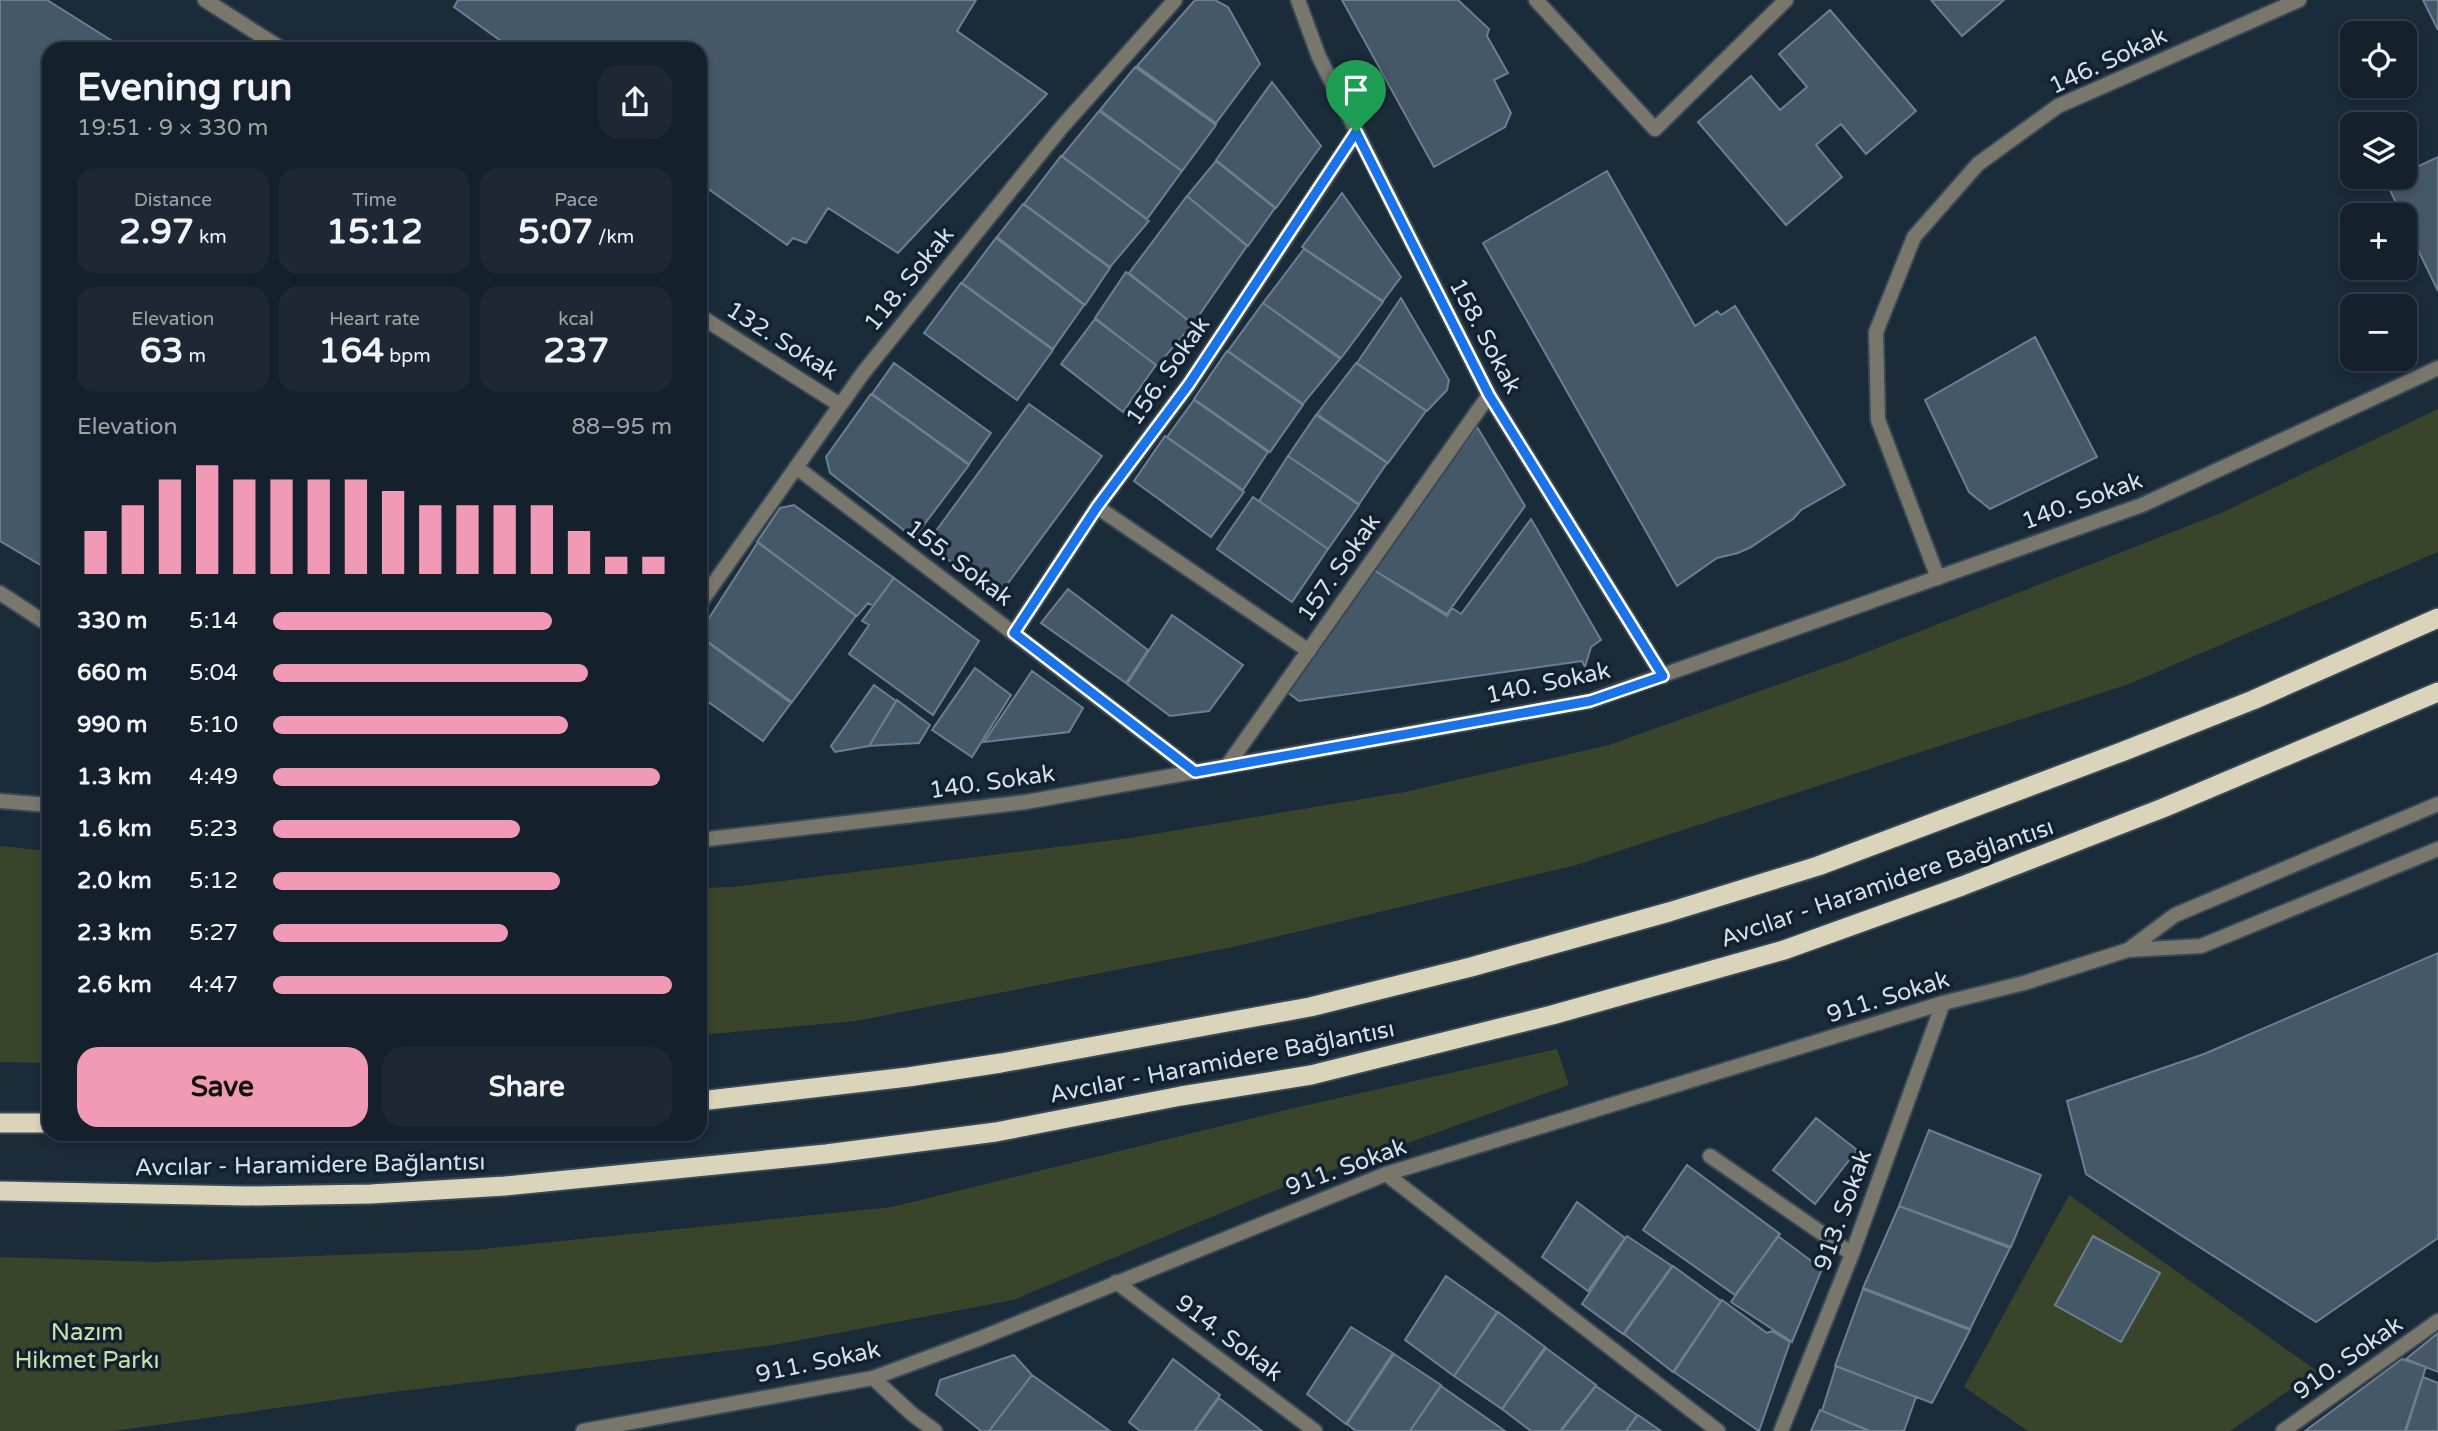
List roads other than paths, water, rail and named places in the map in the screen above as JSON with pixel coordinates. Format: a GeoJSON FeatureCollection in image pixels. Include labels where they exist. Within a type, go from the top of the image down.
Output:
{"type":"FeatureCollection","features":[{"type":"Feature","properties":{"kind":"highway","name":"Avcılar - Haramidere Bağlantısı"},"geometry":{"type":"LineString","coordinates":[[707,1100],[908,1077],[1014,1061],[1283,1012],[1471,967],[1831,861],[2253,700],[2438,618]]}},
{"type":"Feature","properties":{"kind":"highway","name":"Avcılar - Haramidere Bağlantısı"},"geometry":{"type":"LineString","coordinates":[[0,1191],[247,1196],[371,1194],[505,1186],[826,1154],[996,1132],[1181,1096],[1311,1075],[1552,1015],[1784,950],[1962,886],[2162,808],[2438,692]]}},
{"type":"Feature","properties":{"kind":"highway"},"geometry":{"type":"LineString","coordinates":[[0,1122],[42,1123]]}},
{"type":"Feature","properties":{"kind":"street"},"geometry":{"type":"LineString","coordinates":[[205,0],[271,42]]}},
{"type":"Feature","properties":{"kind":"street","name":"118. Sokak"},"geometry":{"type":"LineString","coordinates":[[707,593],[863,373],[1061,128],[1175,0]]}},
{"type":"Feature","properties":{"kind":"street","name":"158. Sokak"},"geometry":{"type":"LineString","coordinates":[[1298,0],[1319,57],[1489,395],[1663,676]]}},
{"type":"Feature","properties":{"kind":"street"},"geometry":{"type":"LineString","coordinates":[[1536,0],[1655,129],[1786,0]]}},
{"type":"Feature","properties":{"kind":"street","name":"146. Sokak"},"geometry":{"type":"LineString","coordinates":[[1938,578],[1878,420],[1877,332],[1914,237],[1978,164],[2058,106],[2299,0]]}},
{"type":"Feature","properties":{"kind":"street","name":"156. Sokak"},"geometry":{"type":"LineString","coordinates":[[1014,633],[1097,507],[1189,384],[1356,132]]}},
{"type":"Feature","properties":{"kind":"street","name":"132. Sokak"},"geometry":{"type":"LineString","coordinates":[[707,320],[840,405]]}},
{"type":"Feature","properties":{"kind":"street","name":"140. Sokak"},"geometry":{"type":"LineString","coordinates":[[707,839],[1026,802],[1590,701],[2142,505],[2438,368]]}},
{"type":"Feature","properties":{"kind":"street","name":"157. Sokak"},"geometry":{"type":"LineString","coordinates":[[1227,766],[1489,395]]}},
{"type":"Feature","properties":{"kind":"street","name":"155. Sokak"},"geometry":{"type":"LineString","coordinates":[[796,467],[1195,772]]}},
{"type":"Feature","properties":{"kind":"street"},"geometry":{"type":"LineString","coordinates":[[1097,507],[1309,651]]}},
{"type":"Feature","properties":{"kind":"street"},"geometry":{"type":"LineString","coordinates":[[0,593],[42,620]]}},
{"type":"Feature","properties":{"kind":"street"},"geometry":{"type":"LineString","coordinates":[[0,801],[42,805]]}},
{"type":"Feature","properties":{"kind":"street","name":"911. Sokak"},"geometry":{"type":"LineString","coordinates":[[2128,950],[2175,915],[2438,804]]}},
{"type":"Feature","properties":{"kind":"street","name":"911. Sokak"},"geometry":{"type":"LineString","coordinates":[[583,1431],[873,1378],[981,1338],[1386,1174],[1943,1003],[2024,983],[2128,950],[2201,946],[2438,849]]}},
{"type":"Feature","properties":{"kind":"street","name":"913. Sokak"},"geometry":{"type":"LineString","coordinates":[[1781,1431],[1852,1254],[1943,1003]]}},
{"type":"Feature","properties":{"kind":"street"},"geometry":{"type":"LineString","coordinates":[[1710,1156],[1852,1254]]}},
{"type":"Feature","properties":{"kind":"street"},"geometry":{"type":"LineString","coordinates":[[1386,1174],[1718,1431]]}},
{"type":"Feature","properties":{"kind":"street","name":"914. Sokak"},"geometry":{"type":"LineString","coordinates":[[1116,1282],[1315,1431]]}},
{"type":"Feature","properties":{"kind":"street","name":"910. Sokak"},"geometry":{"type":"LineString","coordinates":[[2283,1431],[2438,1321]]}},
{"type":"Feature","properties":{"kind":"street"},"geometry":{"type":"LineString","coordinates":[[873,1378],[935,1431]]}},
{"type":"Feature","properties":{"kind":"park label","name":"Nazım Hikmet Parkı"},"geometry":{"type":"Point","coordinates":[87,1346]}}]}
